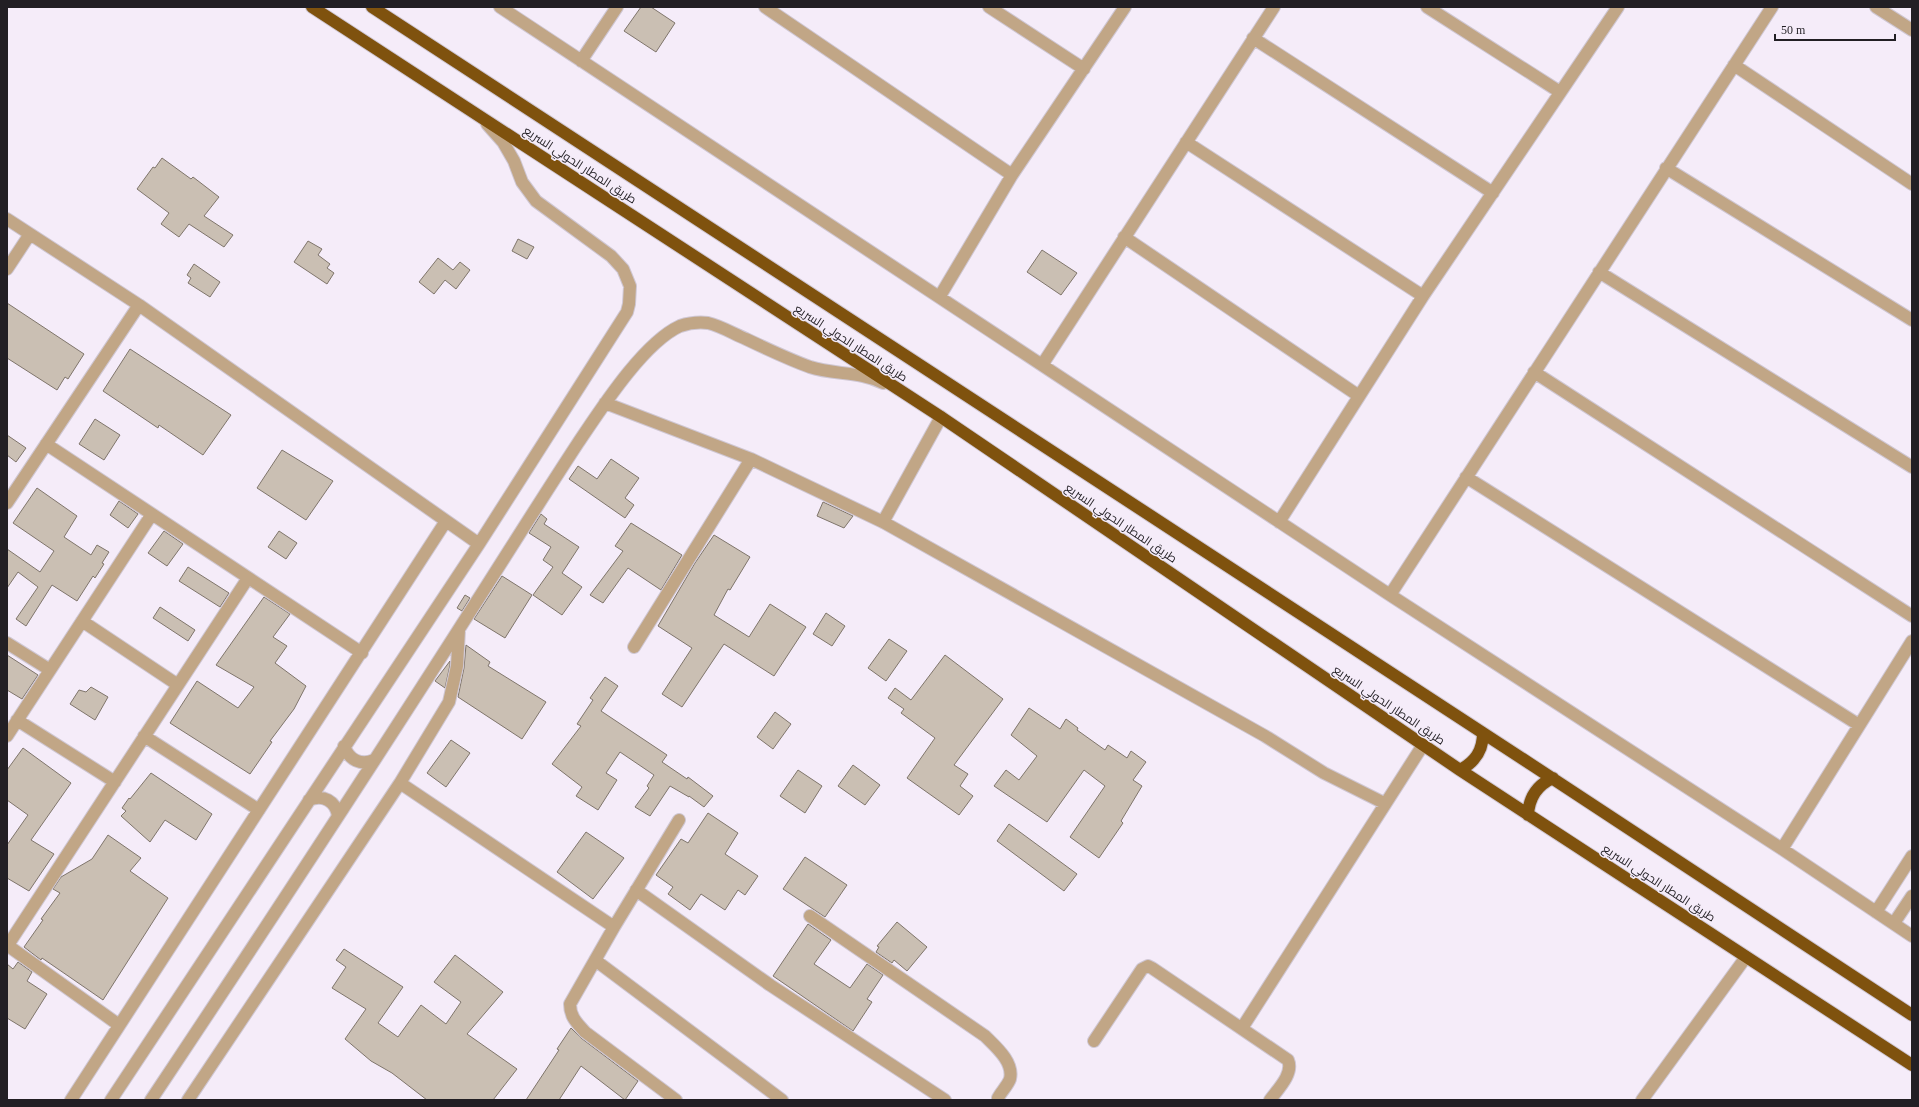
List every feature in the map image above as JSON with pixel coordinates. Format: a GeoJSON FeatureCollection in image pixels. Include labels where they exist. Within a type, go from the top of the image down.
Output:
{"type":"FeatureCollection","features":[{"type":"Feature","properties":{"kind":"highway","name":"طريق المطار الحولي السريع"},"geometry":{"type":"LineString","coordinates":[[312,7],[894,388],[941,417],[1460,770],[1912,1065]]}},
{"type":"Feature","properties":{"kind":"highway","name":"طريق المطار الحولي السريع"},"geometry":{"type":"LineString","coordinates":[[372,7],[1553,778],[1912,1015]]}},
{"type":"Feature","properties":{"kind":"highway"},"geometry":{"type":"LineString","coordinates":[[1460,770],[1473,762],[1478,756],[1481,748],[1483,733]]}},
{"type":"Feature","properties":{"kind":"highway"},"geometry":{"type":"LineString","coordinates":[[1528,815],[1534,792],[1553,778]]}},
{"type":"Feature","properties":{"kind":"street"},"geometry":{"type":"LineString","coordinates":[[500,7],[940,296],[1279,522],[1782,849],[1912,936]]}},
{"type":"Feature","properties":{"kind":"street"},"geometry":{"type":"LineString","coordinates":[[581,61],[617,7]]}},
{"type":"Feature","properties":{"kind":"street"},"geometry":{"type":"LineString","coordinates":[[765,7],[1012,175]]}},
{"type":"Feature","properties":{"kind":"street"},"geometry":{"type":"LineString","coordinates":[[989,7],[1084,69]]}},
{"type":"Feature","properties":{"kind":"street"},"geometry":{"type":"LineString","coordinates":[[940,296],[1012,175],[1125,7]]}},
{"type":"Feature","properties":{"kind":"street"},"geometry":{"type":"LineString","coordinates":[[1042,365],[1274,7]]}},
{"type":"Feature","properties":{"kind":"street"},"geometry":{"type":"LineString","coordinates":[[1427,7],[1560,92]]}},
{"type":"Feature","properties":{"kind":"street"},"geometry":{"type":"LineString","coordinates":[[1279,522],[1423,296],[1618,7]]}},
{"type":"Feature","properties":{"kind":"street"},"geometry":{"type":"LineString","coordinates":[[1390,595],[1772,7]]}},
{"type":"Feature","properties":{"kind":"street"},"geometry":{"type":"LineString","coordinates":[[1876,7],[1912,30]]}},
{"type":"Feature","properties":{"kind":"street"},"geometry":{"type":"LineString","coordinates":[[1254,38],[1492,193]]}},
{"type":"Feature","properties":{"kind":"street"},"geometry":{"type":"LineString","coordinates":[[1734,65],[1912,184]]}},
{"type":"Feature","properties":{"kind":"street"},"geometry":{"type":"LineString","coordinates":[[111,1100],[478,544],[622,320],[629,304],[630,295],[627,277],[618,262],[536,201],[522,182],[514,161],[503,142],[492,127],[474,112]]}},
{"type":"Feature","properties":{"kind":"street"},"geometry":{"type":"LineString","coordinates":[[1186,142],[1423,296]]}},
{"type":"Feature","properties":{"kind":"street"},"geometry":{"type":"LineString","coordinates":[[1666,168],[1912,320]]}},
{"type":"Feature","properties":{"kind":"street"},"geometry":{"type":"LineString","coordinates":[[7,220],[139,305],[478,544]]}},
{"type":"Feature","properties":{"kind":"street"},"geometry":{"type":"LineString","coordinates":[[7,269],[30,234]]}},
{"type":"Feature","properties":{"kind":"street"},"geometry":{"type":"LineString","coordinates":[[1124,237],[1358,396]]}},
{"type":"Feature","properties":{"kind":"street"},"geometry":{"type":"LineString","coordinates":[[1599,272],[1912,467]]}},
{"type":"Feature","properties":{"kind":"street"},"geometry":{"type":"LineString","coordinates":[[7,503],[139,305]]}},
{"type":"Feature","properties":{"kind":"street"},"geometry":{"type":"LineString","coordinates":[[151,1100],[338,816],[545,493],[606,403],[650,346],[660,338],[681,326],[693,323],[706,323],[718,326],[772,352],[809,366],[834,372],[862,375],[894,388]]}},
{"type":"Feature","properties":{"kind":"street"},"geometry":{"type":"LineString","coordinates":[[1534,372],[1912,616]]}},
{"type":"Feature","properties":{"kind":"street"},"geometry":{"type":"LineString","coordinates":[[606,403],[751,459],[883,522],[1265,736],[1324,773],[1384,803]]}},
{"type":"Feature","properties":{"kind":"street"},"geometry":{"type":"LineString","coordinates":[[883,522],[941,417]]}},
{"type":"Feature","properties":{"kind":"street"},"geometry":{"type":"LineString","coordinates":[[46,444],[362,653]]}},
{"type":"Feature","properties":{"kind":"street"},"geometry":{"type":"LineString","coordinates":[[634,647],[751,459]]}},
{"type":"Feature","properties":{"kind":"street"},"geometry":{"type":"LineString","coordinates":[[1466,477],[1859,725]]}},
{"type":"Feature","properties":{"kind":"street"},"geometry":{"type":"LineString","coordinates":[[7,736],[152,514]]}},
{"type":"Feature","properties":{"kind":"street"},"geometry":{"type":"LineString","coordinates":[[71,1100],[446,522]]}},
{"type":"Feature","properties":{"kind":"street"},"geometry":{"type":"LineString","coordinates":[[119,1025],[8,945],[248,578]]}},
{"type":"Feature","properties":{"kind":"street"},"geometry":{"type":"LineString","coordinates":[[82,621],[178,685]]}},
{"type":"Feature","properties":{"kind":"street"},"geometry":{"type":"LineString","coordinates":[[189,1100],[400,783],[449,702],[456,666],[458,630]]}},
{"type":"Feature","properties":{"kind":"street"},"geometry":{"type":"LineString","coordinates":[[1782,849],[1912,641]]}},
{"type":"Feature","properties":{"kind":"street"},"geometry":{"type":"LineString","coordinates":[[7,643],[50,670]]}},
{"type":"Feature","properties":{"kind":"street"},"geometry":{"type":"LineString","coordinates":[[17,720],[115,782]]}},
{"type":"Feature","properties":{"kind":"street"},"geometry":{"type":"LineString","coordinates":[[144,736],[259,810]]}},
{"type":"Feature","properties":{"kind":"street"},"geometry":{"type":"LineString","coordinates":[[1242,1028],[1423,744]]}},
{"type":"Feature","properties":{"kind":"street"},"geometry":{"type":"LineString","coordinates":[[344,746],[348,755],[356,761],[365,763],[374,760]]}},
{"type":"Feature","properties":{"kind":"street"},"geometry":{"type":"LineString","coordinates":[[400,783],[614,927]]}},
{"type":"Feature","properties":{"kind":"street"},"geometry":{"type":"LineString","coordinates":[[309,800],[317,797],[326,799],[336,807],[338,816]]}},
{"type":"Feature","properties":{"kind":"street"},"geometry":{"type":"LineString","coordinates":[[676,1100],[586,1032],[576,1022],[570,1012],[570,1004],[614,927],[679,820]]}},
{"type":"Feature","properties":{"kind":"street"},"geometry":{"type":"LineString","coordinates":[[1876,912],[1912,856]]}},
{"type":"Feature","properties":{"kind":"street"},"geometry":{"type":"LineString","coordinates":[[636,890],[770,985],[945,1100]]}},
{"type":"Feature","properties":{"kind":"street"},"geometry":{"type":"LineString","coordinates":[[1894,923],[1912,896]]}},
{"type":"Feature","properties":{"kind":"street"},"geometry":{"type":"LineString","coordinates":[[810,916],[985,1036],[997,1047],[1010,1068],[1010,1079],[998,1099]]}},
{"type":"Feature","properties":{"kind":"street"},"geometry":{"type":"LineString","coordinates":[[1642,1100],[1746,957]]}},
{"type":"Feature","properties":{"kind":"street"},"geometry":{"type":"LineString","coordinates":[[596,960],[782,1100]]}},
{"type":"Feature","properties":{"kind":"street"},"geometry":{"type":"LineString","coordinates":[[1094,1041],[1142,969],[1148,966],[1159,971],[1284,1057],[1290,1064],[1288,1074],[1270,1100]]}},
{"type":"Feature","properties":{"kind":"building"},"geometry":{"type":"Polygon","coordinates":[[[641,7],[651,7],[675,23],[656,52],[624,31],[641,7]]]}},
{"type":"Feature","properties":{"kind":"building"},"geometry":{"type":"Polygon","coordinates":[[[162,158],[191,179],[193,177],[219,197],[204,216],[233,235],[224,247],[189,224],[179,237],[161,224],[169,213],[137,189],[153,167],[155,168],[162,158]]]}},
{"type":"Feature","properties":{"kind":"building"},"geometry":{"type":"Polygon","coordinates":[[[518,239],[534,247],[527,259],[512,251],[518,239]]]}},
{"type":"Feature","properties":{"kind":"building"},"geometry":{"type":"Polygon","coordinates":[[[308,241],[322,249],[318,255],[330,264],[327,268],[334,273],[327,284],[294,262],[308,241]]]}},
{"type":"Feature","properties":{"kind":"building"},"geometry":{"type":"Polygon","coordinates":[[[1042,250],[1077,273],[1061,295],[1027,272],[1042,250]]]}},
{"type":"Feature","properties":{"kind":"building"},"geometry":{"type":"Polygon","coordinates":[[[438,258],[453,270],[460,262],[470,270],[456,289],[445,280],[434,294],[419,282],[438,258]]]}},
{"type":"Feature","properties":{"kind":"building"},"geometry":{"type":"Polygon","coordinates":[[[194,264],[220,282],[210,297],[188,283],[191,278],[187,275],[194,264]]]}},
{"type":"Feature","properties":{"kind":"building"},"geometry":{"type":"Polygon","coordinates":[[[7,303],[84,354],[68,379],[65,377],[57,390],[7,358],[7,303]]]}},
{"type":"Feature","properties":{"kind":"building"},"geometry":{"type":"Polygon","coordinates":[[[130,349],[231,415],[203,455],[159,425],[158,428],[103,391],[130,349]]]}},
{"type":"Feature","properties":{"kind":"building"},"geometry":{"type":"Polygon","coordinates":[[[95,419],[120,435],[104,460],[79,444],[95,419]]]}},
{"type":"Feature","properties":{"kind":"building"},"geometry":{"type":"Polygon","coordinates":[[[7,435],[26,448],[16,462],[7,455],[7,435]]]}},
{"type":"Feature","properties":{"kind":"building"},"geometry":{"type":"Polygon","coordinates":[[[282,450],[333,481],[306,520],[257,488],[282,450]]]}},
{"type":"Feature","properties":{"kind":"building"},"geometry":{"type":"Polygon","coordinates":[[[611,459],[639,478],[625,498],[634,505],[625,518],[569,479],[578,466],[597,479],[611,459]]]}},
{"type":"Feature","properties":{"kind":"building"},"geometry":{"type":"Polygon","coordinates":[[[37,488],[77,516],[64,537],[91,555],[97,545],[109,552],[102,563],[104,564],[95,578],[93,576],[77,601],[52,585],[26,626],[16,619],[38,587],[18,572],[7,588],[7,549],[40,572],[54,551],[13,523],[37,488]]]}},
{"type":"Feature","properties":{"kind":"building"},"geometry":{"type":"Polygon","coordinates":[[[119,501],[138,514],[128,528],[110,515],[119,501]]]}},
{"type":"Feature","properties":{"kind":"building"},"geometry":{"type":"Polygon","coordinates":[[[823,502],[853,516],[844,528],[817,516],[823,502]]]}},
{"type":"Feature","properties":{"kind":"building"},"geometry":{"type":"Polygon","coordinates":[[[541,514],[547,519],[544,524],[579,547],[562,573],[582,587],[562,615],[533,595],[553,567],[543,560],[551,547],[529,533],[541,514]]]}},
{"type":"Feature","properties":{"kind":"building"},"geometry":{"type":"Polygon","coordinates":[[[631,523],[682,555],[661,590],[628,568],[603,603],[590,595],[623,551],[615,546],[631,523]]]}},
{"type":"Feature","properties":{"kind":"building"},"geometry":{"type":"Polygon","coordinates":[[[164,531],[183,544],[167,566],[148,553],[164,531]]]}},
{"type":"Feature","properties":{"kind":"building"},"geometry":{"type":"Polygon","coordinates":[[[279,531],[297,543],[286,559],[268,547],[279,531]]]}},
{"type":"Feature","properties":{"kind":"building"},"geometry":{"type":"Polygon","coordinates":[[[714,535],[750,557],[730,590],[728,589],[714,615],[749,637],[770,604],[806,627],[774,676],[724,644],[682,707],[662,694],[692,648],[658,626],[695,563],[714,535]]]}},
{"type":"Feature","properties":{"kind":"building"},"geometry":{"type":"Polygon","coordinates":[[[188,567],[229,593],[220,607],[179,581],[188,567]]]}},
{"type":"Feature","properties":{"kind":"building"},"geometry":{"type":"Polygon","coordinates":[[[502,576],[532,595],[505,638],[474,619],[502,576]]]}},
{"type":"Feature","properties":{"kind":"building"},"geometry":{"type":"Polygon","coordinates":[[[465,595],[470,598],[462,611],[457,608],[465,595]]]}},
{"type":"Feature","properties":{"kind":"building"},"geometry":{"type":"Polygon","coordinates":[[[264,597],[290,614],[273,637],[287,646],[275,663],[306,686],[294,709],[270,741],[272,742],[250,774],[170,723],[197,681],[238,708],[254,687],[216,665],[264,597]]]}},
{"type":"Feature","properties":{"kind":"building"},"geometry":{"type":"Polygon","coordinates":[[[160,607],[195,630],[188,641],[153,618],[160,607]]]}},
{"type":"Feature","properties":{"kind":"building"},"geometry":{"type":"Polygon","coordinates":[[[826,613],[845,626],[832,646],[813,634],[826,613]]]}},
{"type":"Feature","properties":{"kind":"building"},"geometry":{"type":"Polygon","coordinates":[[[889,639],[907,651],[886,681],[868,668],[889,639]]]}},
{"type":"Feature","properties":{"kind":"building"},"geometry":{"type":"Polygon","coordinates":[[[466,645],[490,662],[488,666],[546,702],[522,739],[458,697],[464,668],[466,645]]]}},
{"type":"Feature","properties":{"kind":"building"},"geometry":{"type":"Polygon","coordinates":[[[7,655],[38,675],[22,699],[7,690],[7,655]]]}},
{"type":"Feature","properties":{"kind":"building"},"geometry":{"type":"Polygon","coordinates":[[[945,655],[1003,699],[954,765],[968,774],[960,786],[973,796],[959,815],[907,778],[935,738],[901,713],[904,709],[888,698],[895,688],[911,700],[945,655]]]}},
{"type":"Feature","properties":{"kind":"building"},"geometry":{"type":"Polygon","coordinates":[[[450,661],[450,665],[445,688],[435,681],[450,661]]]}},
{"type":"Feature","properties":{"kind":"building"},"geometry":{"type":"Polygon","coordinates":[[[605,677],[618,686],[601,711],[667,755],[662,762],[687,779],[688,777],[713,796],[704,807],[689,796],[670,786],[650,816],[635,807],[649,788],[647,786],[654,775],[620,752],[606,773],[617,780],[598,810],[576,796],[582,787],[552,764],[581,726],[577,724],[593,700],[590,698],[605,677]]]}},
{"type":"Feature","properties":{"kind":"building"},"geometry":{"type":"Polygon","coordinates":[[[91,687],[108,697],[95,720],[70,704],[79,690],[86,692],[91,687]]]}},
{"type":"Feature","properties":{"kind":"building"},"geometry":{"type":"Polygon","coordinates":[[[1029,708],[1060,729],[1066,719],[1078,728],[1077,730],[1105,750],[1108,745],[1127,758],[1131,751],[1146,762],[1133,780],[1142,786],[1121,821],[1123,823],[1099,858],[1070,837],[1105,786],[1084,770],[1047,822],[994,786],[1006,770],[1019,780],[1037,756],[1011,735],[1029,708]]]}},
{"type":"Feature","properties":{"kind":"building"},"geometry":{"type":"Polygon","coordinates":[[[775,712],[791,724],[773,749],[757,737],[775,712]]]}},
{"type":"Feature","properties":{"kind":"building"},"geometry":{"type":"Polygon","coordinates":[[[451,740],[470,753],[446,787],[427,773],[451,740]]]}},
{"type":"Feature","properties":{"kind":"building"},"geometry":{"type":"Polygon","coordinates":[[[23,748],[71,783],[31,840],[54,854],[29,891],[7,878],[7,845],[28,815],[7,800],[7,770],[23,748]]]}},
{"type":"Feature","properties":{"kind":"building"},"geometry":{"type":"Polygon","coordinates":[[[853,765],[880,785],[865,805],[838,786],[853,765]]]}},
{"type":"Feature","properties":{"kind":"building"},"geometry":{"type":"Polygon","coordinates":[[[798,770],[822,786],[805,813],[780,796],[798,770]]]}},
{"type":"Feature","properties":{"kind":"building"},"geometry":{"type":"Polygon","coordinates":[[[151,773],[212,814],[196,840],[165,820],[150,842],[121,816],[126,811],[122,808],[151,773]]]}},
{"type":"Feature","properties":{"kind":"building"},"geometry":{"type":"Polygon","coordinates":[[[708,813],[738,833],[725,854],[758,876],[745,895],[738,890],[725,910],[701,894],[690,910],[668,894],[673,887],[656,875],[681,839],[688,843],[708,813]]]}},
{"type":"Feature","properties":{"kind":"building"},"geometry":{"type":"Polygon","coordinates":[[[1009,824],[1077,874],[1064,891],[997,841],[1009,824]]]}},
{"type":"Feature","properties":{"kind":"building"},"geometry":{"type":"Polygon","coordinates":[[[586,832],[624,858],[593,899],[557,872],[586,832]]]}},
{"type":"Feature","properties":{"kind":"building"},"geometry":{"type":"Polygon","coordinates":[[[108,835],[141,858],[130,871],[168,898],[103,1000],[42,958],[41,960],[24,947],[43,920],[41,919],[60,893],[53,889],[61,877],[92,859],[108,835]]]}},
{"type":"Feature","properties":{"kind":"building"},"geometry":{"type":"Polygon","coordinates":[[[805,857],[847,885],[825,917],[783,889],[805,857]]]}},
{"type":"Feature","properties":{"kind":"building"},"geometry":{"type":"Polygon","coordinates":[[[897,922],[927,947],[907,971],[894,960],[892,963],[876,952],[879,947],[877,946],[897,922]]]}},
{"type":"Feature","properties":{"kind":"building"},"geometry":{"type":"Polygon","coordinates":[[[808,924],[831,940],[814,964],[850,988],[867,964],[883,975],[867,999],[872,1002],[853,1031],[773,976],[808,924]]]}},
{"type":"Feature","properties":{"kind":"building"},"geometry":{"type":"Polygon","coordinates":[[[344,949],[403,987],[378,1023],[398,1037],[421,1005],[446,1024],[461,1002],[434,982],[455,955],[503,992],[467,1034],[517,1069],[493,1100],[427,1100],[392,1073],[371,1061],[345,1039],[366,1009],[332,988],[346,967],[336,960],[344,949]]]}},
{"type":"Feature","properties":{"kind":"building"},"geometry":{"type":"Polygon","coordinates":[[[18,962],[32,972],[27,981],[47,994],[25,1029],[7,1018],[7,964],[13,969],[18,962]]]}},
{"type":"Feature","properties":{"kind":"building"},"geometry":{"type":"Polygon","coordinates":[[[571,1028],[581,1038],[638,1081],[625,1100],[581,1066],[559,1100],[526,1100],[559,1050],[557,1049],[571,1028]]]}}]}
